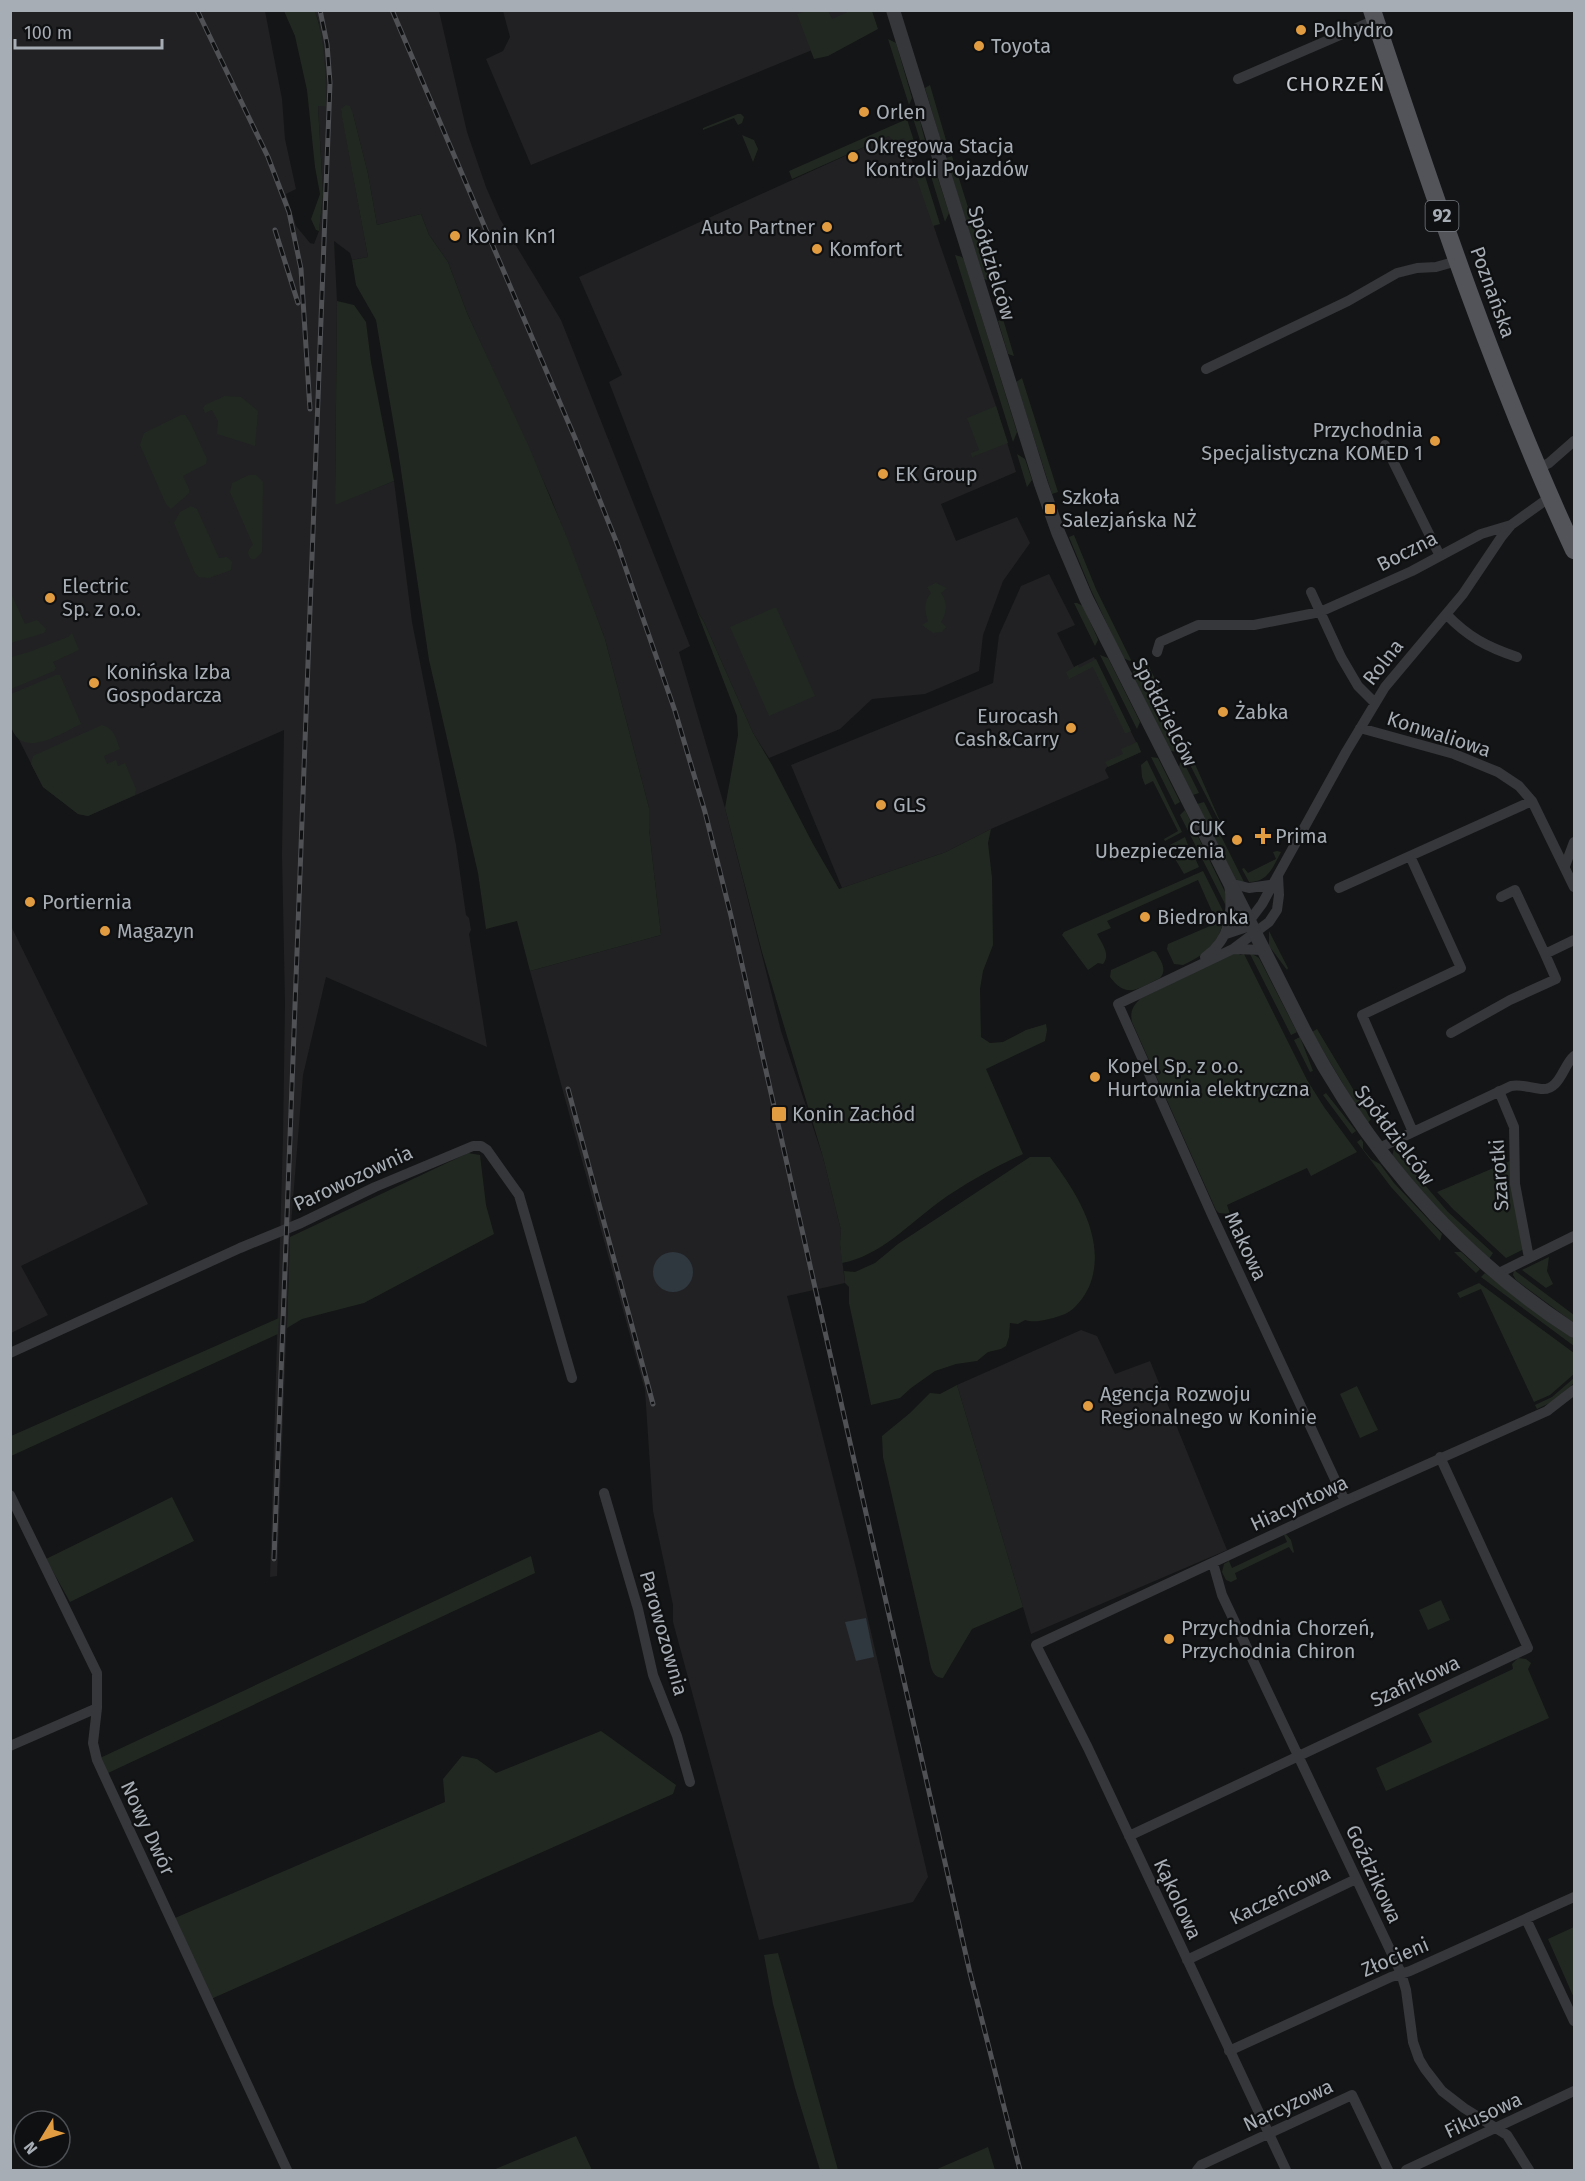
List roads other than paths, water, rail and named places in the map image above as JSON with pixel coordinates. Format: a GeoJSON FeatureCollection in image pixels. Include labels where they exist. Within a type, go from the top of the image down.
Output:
{"type":"FeatureCollection","features":[{"type":"Feature","properties":{"kind":"main road","name":"Poznańska"},"geometry":{"type":"LineString","coordinates":[[1373,15],[1482,332],[1537,469],[1575,550]]}},
{"type":"Feature","properties":{"kind":"street","name":"Spółdzielców"},"geometry":{"type":"LineString","coordinates":[[893,10],[1053,517],[1095,616],[1263,950],[1330,1078],[1377,1149],[1431,1213],[1464,1246],[1497,1274],[1575,1331]]}},
{"type":"Feature","properties":{"kind":"street"},"geometry":{"type":"LineString","coordinates":[[1238,79],[1373,15]]}},
{"type":"Feature","properties":{"kind":"street"},"geometry":{"type":"LineString","coordinates":[[1206,369],[1356,297],[1397,273],[1457,261]]}},
{"type":"Feature","properties":{"kind":"street"},"geometry":{"type":"LineString","coordinates":[[1537,469],[1549,463],[1575,441]]}},
{"type":"Feature","properties":{"kind":"street"},"geometry":{"type":"LineString","coordinates":[[1385,445],[1440,556]]}},
{"type":"Feature","properties":{"kind":"street","name":"Rolna"},"geometry":{"type":"LineString","coordinates":[[1252,927],[1270,885],[1278,876],[1314,807],[1374,702],[1463,594],[1479,567],[1511,525],[1550,497]]}},
{"type":"Feature","properties":{"kind":"street","name":"Boczna"},"geometry":{"type":"LineString","coordinates":[[1157,652],[1160,642],[1198,625],[1254,626],[1320,612],[1412,571],[1481,534],[1511,525]]}},
{"type":"Feature","properties":{"kind":"street"},"geometry":{"type":"LineString","coordinates":[[1311,592],[1341,657],[1358,686],[1374,702]]}},
{"type":"Feature","properties":{"kind":"street"},"geometry":{"type":"LineString","coordinates":[[1446,614],[1462,630],[1490,649],[1516,657]]}},
{"type":"Feature","properties":{"kind":"street","name":"Konwaliowa"},"geometry":{"type":"LineString","coordinates":[[1360,728],[1454,754],[1498,772],[1519,786],[1532,801],[1575,887]]}},
{"type":"Feature","properties":{"kind":"street"},"geometry":{"type":"LineString","coordinates":[[1339,888],[1532,801]]}},
{"type":"Feature","properties":{"kind":"street"},"geometry":{"type":"LineString","coordinates":[[1564,866],[1575,842]]}},
{"type":"Feature","properties":{"kind":"street"},"geometry":{"type":"LineString","coordinates":[[1410,856],[1461,968],[1362,1015],[1413,1132]]}},
{"type":"Feature","properties":{"kind":"street","name":"Rolna"},"geometry":{"type":"LineString","coordinates":[[1252,927],[1269,922],[1277,910],[1278,876]]}},
{"type":"Feature","properties":{"kind":"street"},"geometry":{"type":"LineString","coordinates":[[1186,970],[1210,954],[1226,934],[1232,906],[1229,883],[1249,888],[1270,885]]}},
{"type":"Feature","properties":{"kind":"street"},"geometry":{"type":"LineString","coordinates":[[1451,1032],[1556,978],[1515,890],[1501,897]]}},
{"type":"Feature","properties":{"kind":"street"},"geometry":{"type":"LineString","coordinates":[[1226,934],[1252,927]]}},
{"type":"Feature","properties":{"kind":"street"},"geometry":{"type":"LineString","coordinates":[[1186,970],[1233,949],[1252,927]]}},
{"type":"Feature","properties":{"kind":"street"},"geometry":{"type":"LineString","coordinates":[[1545,954],[1575,940]]}},
{"type":"Feature","properties":{"kind":"street"},"geometry":{"type":"LineString","coordinates":[[1233,949],[1263,950]]}},
{"type":"Feature","properties":{"kind":"street","name":"Makowa"},"geometry":{"type":"LineString","coordinates":[[1186,970],[1118,1004],[1213,1217],[1345,1501]]}},
{"type":"Feature","properties":{"kind":"street"},"geometry":{"type":"LineString","coordinates":[[1377,1149],[1499,1091],[1519,1084],[1542,1089],[1550,1088],[1560,1079],[1567,1064],[1575,1056]]}},
{"type":"Feature","properties":{"kind":"street","name":"Szarotki"},"geometry":{"type":"LineString","coordinates":[[1499,1091],[1514,1126],[1515,1184],[1529,1258]]}},
{"type":"Feature","properties":{"kind":"street","name":"Parowozownia"},"geometry":{"type":"LineString","coordinates":[[10,1353],[240,1248],[302,1223],[375,1187],[473,1146],[481,1146],[487,1150],[519,1195],[572,1378]]}},
{"type":"Feature","properties":{"kind":"street"},"geometry":{"type":"LineString","coordinates":[[1497,1274],[1575,1236]]}},
{"type":"Feature","properties":{"kind":"street","name":"Hiacyntowa"},"geometry":{"type":"LineString","coordinates":[[1036,1645],[1440,1457],[1547,1411],[1575,1390]]}},
{"type":"Feature","properties":{"kind":"street","name":"Szafirkowa"},"geometry":{"type":"LineString","coordinates":[[1129,1836],[1528,1648],[1440,1457]]}},
{"type":"Feature","properties":{"kind":"street","name":"Parowozownia"},"geometry":{"type":"LineString","coordinates":[[604,1492],[638,1609],[653,1675],[677,1736],[690,1782]]}},
{"type":"Feature","properties":{"kind":"street","name":"Nowy Dwór"},"geometry":{"type":"LineString","coordinates":[[10,1495],[97,1673],[97,1708],[93,1743],[97,1760],[287,2170]]}},
{"type":"Feature","properties":{"kind":"street","name":"Goździkowa"},"geometry":{"type":"LineString","coordinates":[[1213,1563],[1222,1595],[1401,1973],[1406,1990],[1413,2042],[1425,2069],[1442,2091],[1507,2135],[1529,2170]]}},
{"type":"Feature","properties":{"kind":"street","name":"Kąkolowa"},"geometry":{"type":"LineString","coordinates":[[1036,1645],[1088,1748],[1286,2170]]}},
{"type":"Feature","properties":{"kind":"street"},"geometry":{"type":"LineString","coordinates":[[10,1746],[97,1708]]}},
{"type":"Feature","properties":{"kind":"street","name":"Kaczeńcowa"},"geometry":{"type":"LineString","coordinates":[[1187,1960],[1356,1879]]}},
{"type":"Feature","properties":{"kind":"street","name":"Złocieni"},"geometry":{"type":"LineString","coordinates":[[1229,2051],[1575,1897]]}},
{"type":"Feature","properties":{"kind":"street"},"geometry":{"type":"LineString","coordinates":[[1526,1919],[1575,2021]]}},
{"type":"Feature","properties":{"kind":"street","name":"Fikusowa"},"geometry":{"type":"LineString","coordinates":[[1406,2170],[1575,2091]]}},
{"type":"Feature","properties":{"kind":"street","name":"Narcyzowa"},"geometry":{"type":"LineString","coordinates":[[1197,2170],[1201,2165],[1352,2095],[1388,2170]]}},
{"type":"Feature","properties":{"kind":"railway"},"geometry":{"type":"LineString","coordinates":[[197,10],[268,157],[289,212],[301,269],[310,409]]}},
{"type":"Feature","properties":{"kind":"railway"},"geometry":{"type":"LineString","coordinates":[[274,1559],[330,83],[327,44],[320,10]]}},
{"type":"Feature","properties":{"kind":"railway"},"geometry":{"type":"LineString","coordinates":[[392,10],[575,438],[618,546],[675,711],[705,812],[731,916],[970,1973],[1020,2170]]}},
{"type":"Feature","properties":{"kind":"railway"},"geometry":{"type":"LineString","coordinates":[[275,230],[298,303]]}},
{"type":"Feature","properties":{"kind":"railway"},"geometry":{"type":"LineString","coordinates":[[568,1089],[653,1404]]}},
{"type":"Feature","properties":{"kind":"place","name":"Polhydro"},"geometry":{"type":"Point","coordinates":[1301,30]}},
{"type":"Feature","properties":{"kind":"place","name":"Toyota"},"geometry":{"type":"Point","coordinates":[979,46]}},
{"type":"Feature","properties":{"kind":"place","name":"Orlen"},"geometry":{"type":"Point","coordinates":[864,112]}},
{"type":"Feature","properties":{"kind":"place","name":"Okręgowa Stacja Kontroli Pojazdów"},"geometry":{"type":"Point","coordinates":[853,157]}},
{"type":"Feature","properties":{"kind":"place","name":"Auto Partner"},"geometry":{"type":"Point","coordinates":[827,227]}},
{"type":"Feature","properties":{"kind":"place","name":"Konin Kn1"},"geometry":{"type":"Point","coordinates":[455,236]}},
{"type":"Feature","properties":{"kind":"place","name":"Komfort"},"geometry":{"type":"Point","coordinates":[817,249]}},
{"type":"Feature","properties":{"kind":"place","name":"Przychodnia Specjalistyczna KOMED 1"},"geometry":{"type":"Point","coordinates":[1435,441]}},
{"type":"Feature","properties":{"kind":"place","name":"EK Group"},"geometry":{"type":"Point","coordinates":[883,474]}},
{"type":"Feature","properties":{"kind":"place","name":"Szkoła Salezjańska NŻ"},"geometry":{"type":"Point","coordinates":[1050,509]}},
{"type":"Feature","properties":{"kind":"place","name":"Electric Sp. z o.o."},"geometry":{"type":"Point","coordinates":[50,598]}},
{"type":"Feature","properties":{"kind":"place","name":"Konińska Izba Gospodarcza"},"geometry":{"type":"Point","coordinates":[94,683]}},
{"type":"Feature","properties":{"kind":"place","name":"Żabka"},"geometry":{"type":"Point","coordinates":[1223,712]}},
{"type":"Feature","properties":{"kind":"place","name":"Eurocash Cash&Carry"},"geometry":{"type":"Point","coordinates":[1071,728]}},
{"type":"Feature","properties":{"kind":"place","name":"GLS"},"geometry":{"type":"Point","coordinates":[881,805]}},
{"type":"Feature","properties":{"kind":"place","name":"Prima"},"geometry":{"type":"Point","coordinates":[1263,836]}},
{"type":"Feature","properties":{"kind":"place","name":"CUK Ubezpieczenia"},"geometry":{"type":"Point","coordinates":[1237,840]}},
{"type":"Feature","properties":{"kind":"place","name":"Portiernia"},"geometry":{"type":"Point","coordinates":[30,902]}},
{"type":"Feature","properties":{"kind":"place","name":"Biedronka"},"geometry":{"type":"Point","coordinates":[1145,917]}},
{"type":"Feature","properties":{"kind":"place","name":"Magazyn"},"geometry":{"type":"Point","coordinates":[105,931]}},
{"type":"Feature","properties":{"kind":"place","name":"Kopel Sp. z o.o. Hurtownia elektryczna"},"geometry":{"type":"Point","coordinates":[1095,1077]}},
{"type":"Feature","properties":{"kind":"place","name":"Konin Zachód"},"geometry":{"type":"Point","coordinates":[779,1114]}},
{"type":"Feature","properties":{"kind":"place","name":"Agencja Rozwoju Regionalnego w Koninie"},"geometry":{"type":"Point","coordinates":[1088,1406]}},
{"type":"Feature","properties":{"kind":"place","name":"Przychodnia Chorzeń, Przychodnia Chiron"},"geometry":{"type":"Point","coordinates":[1169,1639]}},
{"type":"Feature","properties":{"kind":"district","name":"CHORZEŃ"},"geometry":{"type":"Point","coordinates":[1336,84]}}]}
